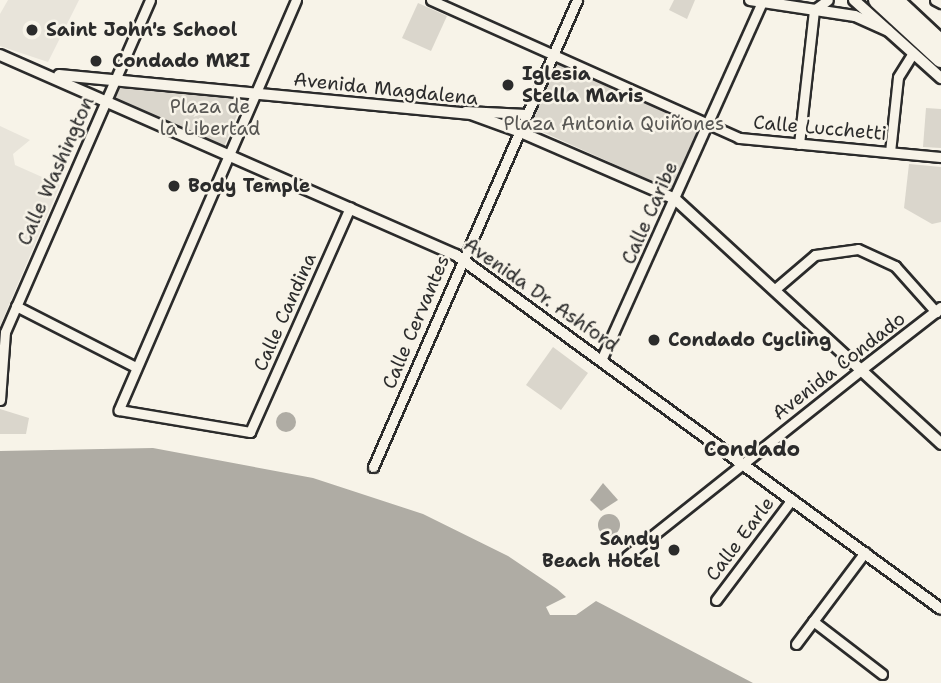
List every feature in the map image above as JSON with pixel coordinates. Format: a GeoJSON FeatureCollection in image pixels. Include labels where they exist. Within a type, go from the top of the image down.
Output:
{"type":"FeatureCollection","features":[{"type":"Feature","properties":{"kind":"highway"},"geometry":{"type":"LineString","coordinates":[[877,0],[941,59]]}},
{"type":"Feature","properties":{"kind":"highway"},"geometry":{"type":"LineString","coordinates":[[895,0],[941,43]]}},
{"type":"Feature","properties":{"kind":"highway"},"geometry":{"type":"LineString","coordinates":[[905,0],[941,29]]}},
{"type":"Feature","properties":{"kind":"street","name":"Calle Washington"},"geometry":{"type":"LineString","coordinates":[[0,400],[5,332],[150,0]]}},
{"type":"Feature","properties":{"kind":"street"},"geometry":{"type":"LineString","coordinates":[[16,306],[134,366],[296,0]]}},
{"type":"Feature","properties":{"kind":"street","name":"Calle Lucchetti"},"geometry":{"type":"LineString","coordinates":[[432,0],[740,138],[941,157]]}},
{"type":"Feature","properties":{"kind":"street","name":"Calle Cervantes"},"geometry":{"type":"LineString","coordinates":[[373,467],[577,0]]}},
{"type":"Feature","properties":{"kind":"street"},"geometry":{"type":"LineString","coordinates":[[799,144],[814,10],[828,0]]}},
{"type":"Feature","properties":{"kind":"street"},"geometry":{"type":"LineString","coordinates":[[854,0],[941,78]]}},
{"type":"Feature","properties":{"kind":"street"},"geometry":{"type":"LineString","coordinates":[[935,0],[941,4]]}},
{"type":"Feature","properties":{"kind":"street"},"geometry":{"type":"LineString","coordinates":[[756,2],[855,16],[888,31]]}},
{"type":"Feature","properties":{"kind":"street","name":"Calle Caribe"},"geometry":{"type":"LineString","coordinates":[[602,358],[709,124],[756,2]]}},
{"type":"Feature","properties":{"kind":"street"},"geometry":{"type":"LineString","coordinates":[[890,152],[898,77],[913,53]]}},
{"type":"Feature","properties":{"kind":"street","name":"Avenida Dr. Ashford"},"geometry":{"type":"LineString","coordinates":[[0,55],[73,80],[106,100],[350,207],[462,260],[602,358],[941,609]]}},
{"type":"Feature","properties":{"kind":"street","name":"Avenida Magdalena"},"geometry":{"type":"LineString","coordinates":[[73,80],[116,78],[460,113],[518,131],[676,199],[941,444]]}},
{"type":"Feature","properties":{"kind":"street"},"geometry":{"type":"LineString","coordinates":[[460,113],[526,114]]}},
{"type":"Feature","properties":{"kind":"street","name":"Calle Candina"},"geometry":{"type":"LineString","coordinates":[[134,366],[119,410],[251,430],[350,207]]}},
{"type":"Feature","properties":{"kind":"street"},"geometry":{"type":"LineString","coordinates":[[774,290],[815,255],[858,249],[895,266],[938,310]]}},
{"type":"Feature","properties":{"kind":"street","name":"Avenida Condado"},"geometry":{"type":"LineString","coordinates":[[627,556],[938,310]]}},
{"type":"Feature","properties":{"kind":"street","name":"Calle Earle"},"geometry":{"type":"LineString","coordinates":[[716,600],[792,499]]}},
{"type":"Feature","properties":{"kind":"street"},"geometry":{"type":"LineString","coordinates":[[796,645],[864,552]]}},
{"type":"Feature","properties":{"kind":"street"},"geometry":{"type":"LineString","coordinates":[[813,621],[882,674]]}},
{"type":"Feature","properties":{"kind":"shaded area","name":"Saint John's School"},"geometry":{"type":"Polygon","coordinates":[[[8,0],[79,0],[48,62],[0,46],[0,14],[8,0]]]}},
{"type":"Feature","properties":{"kind":"shaded area"},"geometry":{"type":"Polygon","coordinates":[[[0,126],[30,140],[13,154],[15,165],[60,185],[0,326],[0,126]]]}},
{"type":"Feature","properties":{"kind":"shaded area"},"geometry":{"type":"Polygon","coordinates":[[[286,412],[293,415],[296,422],[293,429],[286,432],[279,429],[276,422],[279,415],[286,412]]]}},
{"type":"Feature","properties":{"kind":"shaded area"},"geometry":{"type":"Polygon","coordinates":[[[153,448],[313,478],[423,514],[508,556],[557,589],[566,597],[546,607],[550,615],[576,615],[596,601],[753,683],[0,683],[0,451],[153,448]]]}},
{"type":"Feature","properties":{"kind":"shaded area"},"geometry":{"type":"Polygon","coordinates":[[[603,483],[618,500],[601,511],[590,500],[603,483]]]}},
{"type":"Feature","properties":{"kind":"shaded area"},"geometry":{"type":"Polygon","coordinates":[[[609,514],[617,517],[620,525],[617,533],[609,536],[601,533],[598,525],[601,517],[609,514]]]}},
{"type":"Feature","properties":{"kind":"green space"},"geometry":{"type":"Polygon","coordinates":[[[674,0],[695,0],[687,19],[669,10],[674,0]]]}},
{"type":"Feature","properties":{"kind":"green space"},"geometry":{"type":"Polygon","coordinates":[[[418,3],[447,16],[431,51],[402,38],[418,3]]]}},
{"type":"Feature","properties":{"kind":"green space","name":"Plaza Antonia Quiñones"},"geometry":{"type":"Polygon","coordinates":[[[557,58],[702,123],[672,190],[527,125],[557,58]]]}},
{"type":"Feature","properties":{"kind":"green space","name":"Plaza de la Libertad"},"geometry":{"type":"Polygon","coordinates":[[[114,86],[239,97],[242,103],[223,149],[109,98],[114,86]]]}},
{"type":"Feature","properties":{"kind":"green space"},"geometry":{"type":"Polygon","coordinates":[[[926,108],[941,109],[941,148],[923,147],[926,108]]]}},
{"type":"Feature","properties":{"kind":"green space"},"geometry":{"type":"Polygon","coordinates":[[[909,164],[941,167],[941,222],[932,224],[904,208],[909,164]]]}},
{"type":"Feature","properties":{"kind":"green space"},"geometry":{"type":"Polygon","coordinates":[[[553,347],[588,373],[561,410],[526,385],[553,347]]]}},
{"type":"Feature","properties":{"kind":"green space"},"geometry":{"type":"Polygon","coordinates":[[[0,409],[29,418],[26,434],[0,434],[0,409]]]}},
{"type":"Feature","properties":{"kind":"place","name":"Saint John's School"},"geometry":{"type":"Point","coordinates":[32,30]}},
{"type":"Feature","properties":{"kind":"place","name":"Condado MRI"},"geometry":{"type":"Point","coordinates":[96,61]}},
{"type":"Feature","properties":{"kind":"place","name":"Iglesia Stella Maris"},"geometry":{"type":"Point","coordinates":[508,85]}},
{"type":"Feature","properties":{"kind":"place","name":"Body Temple"},"geometry":{"type":"Point","coordinates":[174,186]}},
{"type":"Feature","properties":{"kind":"place","name":"Condado Cycling"},"geometry":{"type":"Point","coordinates":[654,340]}},
{"type":"Feature","properties":{"kind":"place","name":"Sandy Beach Hotel"},"geometry":{"type":"Point","coordinates":[674,550]}},
{"type":"Feature","properties":{"kind":"district","name":"Condado"},"geometry":{"type":"Point","coordinates":[752,449]}}]}
